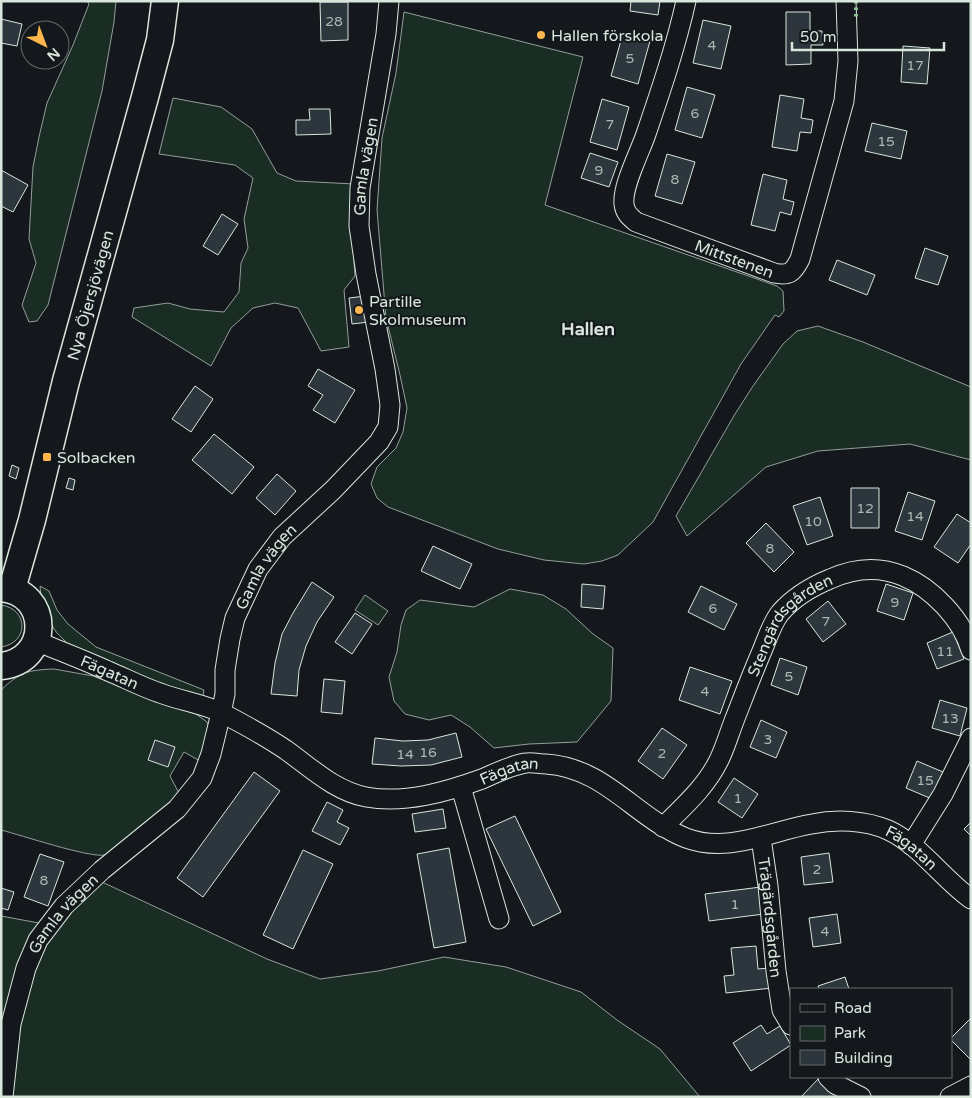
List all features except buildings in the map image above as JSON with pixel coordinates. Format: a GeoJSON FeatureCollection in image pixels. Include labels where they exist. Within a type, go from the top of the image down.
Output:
{"type":"FeatureCollection","features":[{"type":"Feature","properties":{"kind":"street","name":"Nya Öjersjövägen"},"geometry":{"type":"LineString","coordinates":[[36,641],[39,629],[36,611],[25,597],[7,588],[32,520],[66,381],[160,40],[166,1]]}},
{"type":"Feature","properties":{"kind":"street","name":"Gamla vägen"},"geometry":{"type":"LineString","coordinates":[[3,1097],[11,1024],[26,968],[38,940],[64,906],[102,870],[177,809],[202,778],[211,754],[225,694],[225,670],[235,618],[258,569],[282,537],[333,490],[379,442],[388,426],[390,405],[385,369],[366,274],[359,226],[360,188],[386,34],[389,1]]}},
{"type":"Feature","properties":{"kind":"street","name":"Mittstenen"},"geometry":{"type":"LineString","coordinates":[[686,1],[679,35],[625,191],[624,204],[627,214],[636,222],[774,273],[782,274],[791,273],[796,268],[800,259],[844,101],[848,61],[846,1]]}},
{"type":"Feature","properties":{"kind":"street","name":"Stengärdsgården"},"geometry":{"type":"LineString","coordinates":[[663,827],[704,785],[718,761],[749,680],[767,638],[780,614],[790,604],[816,585],[843,573],[866,569],[892,571],[914,580],[938,599],[954,619],[969,643],[971,650]]}},
{"type":"Feature","properties":{"kind":"street","name":"Fägatan"},"geometry":{"type":"LineString","coordinates":[[36,641],[158,693],[221,712],[284,748],[325,780],[365,797],[420,797],[461,787],[526,763],[564,765],[597,778],[663,827],[688,839],[720,844],[760,838],[811,824],[829,822],[857,822],[878,826],[891,831],[911,845],[971,899]]}},
{"type":"Feature","properties":{"kind":"street"},"geometry":{"type":"LineString","coordinates":[[1,666],[16,663],[26,656],[36,641]]}},
{"type":"Feature","properties":{"kind":"street"},"geometry":{"type":"LineString","coordinates":[[911,845],[947,788],[971,738]]}},
{"type":"Feature","properties":{"kind":"street"},"geometry":{"type":"LineString","coordinates":[[461,787],[499,919]]}},
{"type":"Feature","properties":{"kind":"street","name":"Trägärdsgården"},"geometry":{"type":"LineString","coordinates":[[760,838],[768,886],[776,971],[782,1010],[790,1024]]}},
{"type":"Feature","properties":{"kind":"street"},"geometry":{"type":"LineString","coordinates":[[829,1078],[835,1084],[861,1097]]}},
{"type":"Feature","properties":{"kind":"street"},"geometry":{"type":"LineString","coordinates":[[950,1097],[971,1086]]}},
{"type":"Feature","properties":{"kind":"green space"},"geometry":{"type":"Polygon","coordinates":[[[87,1],[116,1],[102,91],[48,305],[37,321],[29,322],[22,305],[36,263],[29,239],[33,167],[47,103],[62,70],[70,70],[70,52],[89,4],[87,1]]]}},
{"type":"Feature","properties":{"kind":"green space"},"geometry":{"type":"Polygon","coordinates":[[[404,12],[583,57],[545,205],[777,286],[783,291],[784,311],[779,317],[775,315],[741,364],[653,522],[618,555],[602,561],[584,564],[544,560],[498,549],[388,507],[377,498],[371,484],[377,467],[396,448],[403,432],[407,408],[386,318],[377,210],[382,138],[396,73],[404,12]]]}},
{"type":"Feature","properties":{"kind":"green space"},"geometry":{"type":"Polygon","coordinates":[[[173,98],[221,107],[252,129],[277,173],[296,181],[354,184],[352,233],[355,276],[344,290],[349,347],[321,351],[298,308],[275,303],[253,308],[231,328],[211,366],[132,317],[134,308],[168,303],[190,309],[224,312],[239,292],[241,263],[248,248],[244,219],[253,178],[235,165],[159,154],[173,98]]]}},
{"type":"Feature","properties":{"kind":"green space"},"geometry":{"type":"Polygon","coordinates":[[[818,326],[863,342],[971,387],[971,460],[910,444],[818,451],[766,467],[687,536],[676,516],[735,414],[783,344],[797,331],[818,326]]]}},
{"type":"Feature","properties":{"kind":"green space"},"geometry":{"type":"Polygon","coordinates":[[[40,586],[49,591],[57,610],[68,624],[96,647],[204,690],[203,696],[198,698],[75,651],[50,623],[41,597],[40,586]]]}},
{"type":"Feature","properties":{"kind":"green space"},"geometry":{"type":"Polygon","coordinates":[[[510,589],[543,595],[566,609],[593,634],[613,648],[611,701],[577,742],[494,748],[470,727],[451,715],[429,720],[405,714],[394,701],[389,677],[397,652],[401,625],[406,610],[420,600],[474,607],[510,589]]]}},
{"type":"Feature","properties":{"kind":"green space"},"geometry":{"type":"Polygon","coordinates":[[[365,595],[388,611],[378,625],[355,610],[365,595]]]}},
{"type":"Feature","properties":{"kind":"green space"},"geometry":{"type":"Polygon","coordinates":[[[1,605],[17,613],[21,619],[22,626],[21,633],[17,639],[1,647],[1,605]]]}},
{"type":"Feature","properties":{"kind":"green space"},"geometry":{"type":"Polygon","coordinates":[[[54,669],[93,676],[196,714],[207,722],[210,729],[200,761],[184,752],[170,776],[181,797],[133,838],[113,852],[105,855],[70,850],[1,830],[1,690],[25,673],[54,669]]]}},
{"type":"Feature","properties":{"kind":"green space"},"geometry":{"type":"Polygon","coordinates":[[[102,882],[267,959],[320,979],[378,971],[444,957],[506,967],[581,992],[617,1020],[660,1049],[700,1097],[1,1097],[1,916],[39,923],[63,915],[102,882]]]}},
{"type":"Feature","properties":{"kind":"hedge"},"geometry":{"type":"LineString","coordinates":[[856,1],[856,20]]}},
{"type":"Feature","properties":{"kind":"place","name":"Hallen förskola"},"geometry":{"type":"Point","coordinates":[541,35]}},
{"type":"Feature","properties":{"kind":"place","name":"Partille Skolmuseum"},"geometry":{"type":"Point","coordinates":[359,310]}},
{"type":"Feature","properties":{"kind":"place","name":"Solbacken"},"geometry":{"type":"Point","coordinates":[47,457]}},
{"type":"Feature","properties":{"kind":"district","name":"Hallen"},"geometry":{"type":"Point","coordinates":[588,329]}}]}
